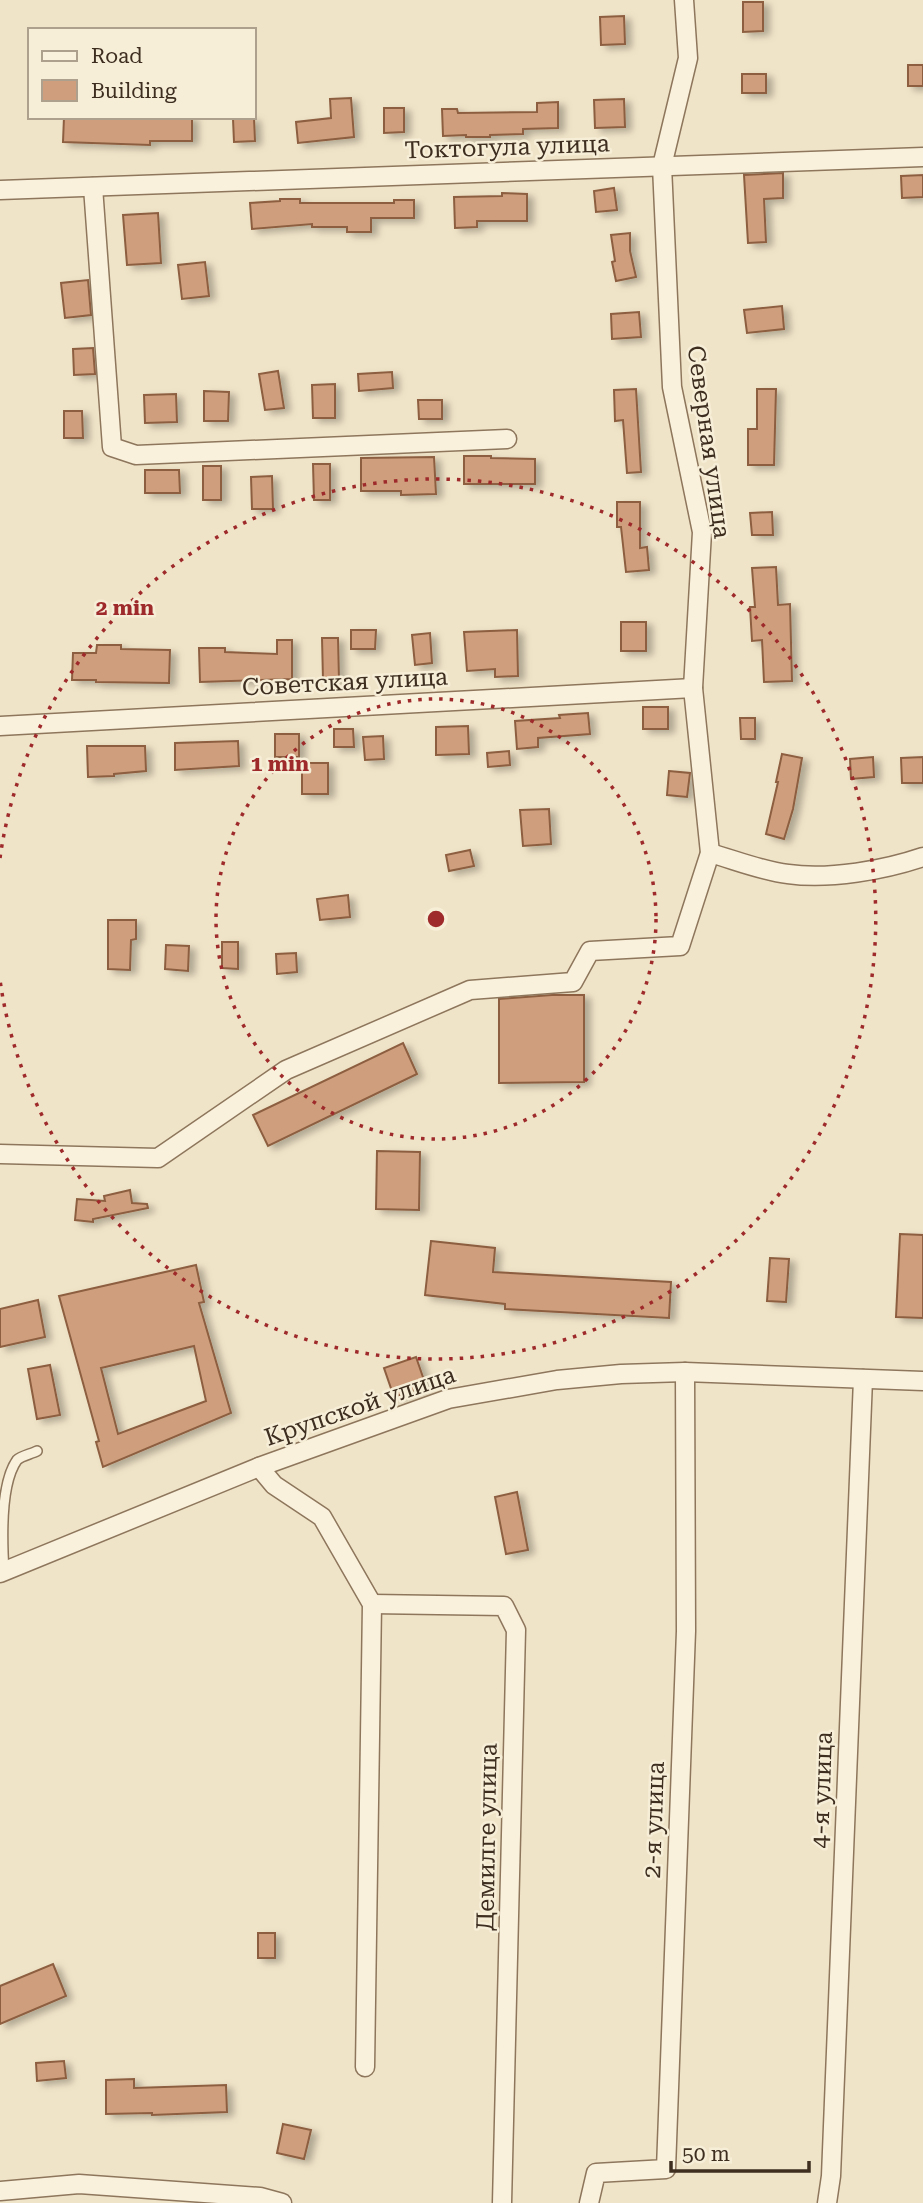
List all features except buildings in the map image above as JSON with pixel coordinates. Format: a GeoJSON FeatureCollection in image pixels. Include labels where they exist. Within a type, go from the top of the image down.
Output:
{"type":"FeatureCollection","features":[{"type":"Feature","properties":{"kind":"street","name":"Северная улица"},"geometry":{"type":"LineString","coordinates":[[684,0],[688,58],[662,166],[671,387],[702,532],[694,688],[710,853]]}},
{"type":"Feature","properties":{"kind":"street","name":"Токтогула улица"},"geometry":{"type":"LineString","coordinates":[[0,190],[923,157]]}},
{"type":"Feature","properties":{"kind":"street"},"geometry":{"type":"LineString","coordinates":[[93,187],[112,447],[136,456],[507,439]]}},
{"type":"Feature","properties":{"kind":"street","name":"Советская улица"},"geometry":{"type":"LineString","coordinates":[[0,726],[694,688]]}},
{"type":"Feature","properties":{"kind":"street"},"geometry":{"type":"LineString","coordinates":[[0,1153],[158,1158],[286,1070],[470,990],[573,982],[590,951],[680,946],[710,853],[788,874],[843,874],[900,865],[923,858]]}},
{"type":"Feature","properties":{"kind":"street","name":"Крупской улица"},"geometry":{"type":"LineString","coordinates":[[2,1573],[259,1466],[448,1399],[557,1380],[621,1374],[685,1372],[923,1381]]}},
{"type":"Feature","properties":{"kind":"street","name":"2-я улица"},"geometry":{"type":"LineString","coordinates":[[589,2203],[596,2173],[666,2169],[686,1631],[685,1372]]}},
{"type":"Feature","properties":{"kind":"street","name":"4-я улица"},"geometry":{"type":"LineString","coordinates":[[827,2203],[831,2176],[863,1379]]}},
{"type":"Feature","properties":{"kind":"street"},"geometry":{"type":"LineString","coordinates":[[259,1466],[274,1485],[321,1517],[372,1604],[365,2067]]}},
{"type":"Feature","properties":{"kind":"street","name":"Демилге улица"},"geometry":{"type":"LineString","coordinates":[[372,1604],[504,1606],[516,1630],[502,2203]]}},
{"type":"Feature","properties":{"kind":"street"},"geometry":{"type":"LineString","coordinates":[[0,2191],[79,2185],[260,2197],[282,2203]]}},
{"type":"Feature","properties":{"kind":"lane"},"geometry":{"type":"LineString","coordinates":[[2,1573],[2,1484],[17,1459],[37,1451]]}}]}
